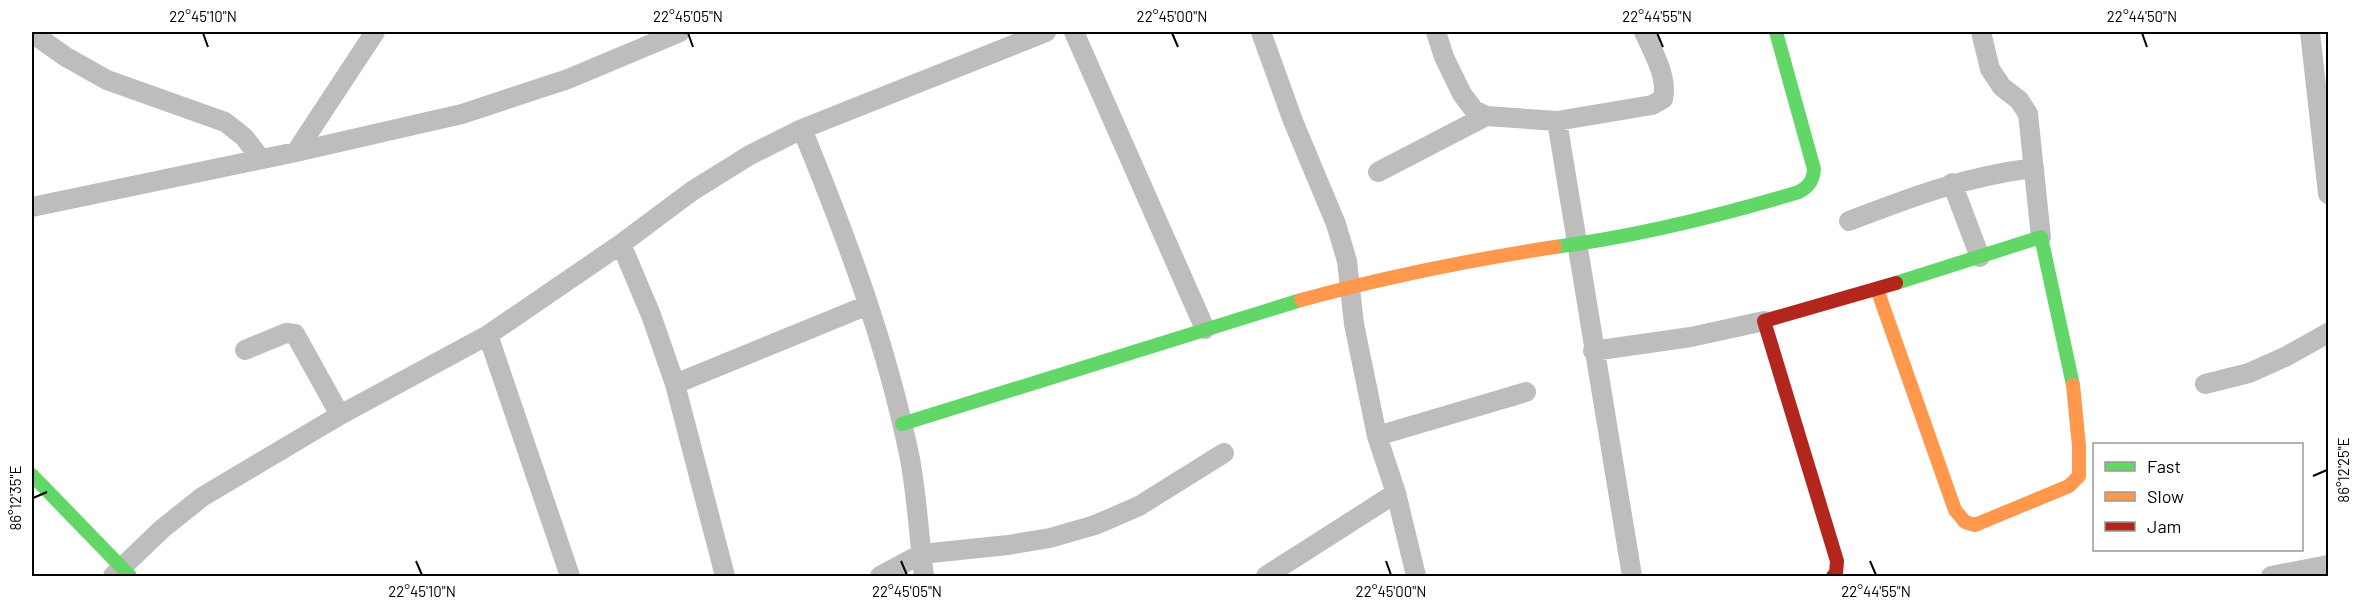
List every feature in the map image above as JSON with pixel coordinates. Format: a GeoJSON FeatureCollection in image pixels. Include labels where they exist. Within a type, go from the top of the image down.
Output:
{"type":"FeatureCollection","features":[{"type":"Feature","properties":{"kind":"street"},"geometry":{"type":"LineString","coordinates":[[296,152],[375,32]]}},
{"type":"Feature","properties":{"kind":"street"},"geometry":{"type":"LineString","coordinates":[[32,207],[296,152],[462,114],[568,79],[680,32]]}},
{"type":"Feature","properties":{"kind":"street"},"geometry":{"type":"LineString","coordinates":[[32,475],[122,574],[162,529],[202,497],[340,415],[488,335],[621,244],[692,191],[750,154],[802,129],[1046,32]]}},
{"type":"Feature","properties":{"kind":"street"},"geometry":{"type":"LineString","coordinates":[[1074,32],[1205,329]]}},
{"type":"Feature","properties":{"kind":"street"},"geometry":{"type":"LineString","coordinates":[[1261,32],[1293,121],[1336,224],[1347,261],[1354,324],[1377,436],[1396,493],[1416,576]]}},
{"type":"Feature","properties":{"kind":"street"},"geometry":{"type":"LineString","coordinates":[[1436,32],[1444,57],[1461,94],[1474,110],[1486,116],[1557,121],[1652,105],[1663,99],[1665,90],[1663,77],[1644,32]]}},
{"type":"Feature","properties":{"kind":"street"},"geometry":{"type":"LineString","coordinates":[[902,424],[1351,286],[1474,259],[1621,238],[1677,226],[1726,214],[1808,187],[1814,179],[1814,169],[1776,32]]}},
{"type":"Feature","properties":{"kind":"street"},"geometry":{"type":"LineString","coordinates":[[1877,288],[1955,510],[1965,522],[1975,525],[2069,486],[2079,476],[2078,427],[2065,345],[2041,237],[2028,114],[2019,100],[2002,87],[1990,69],[1981,32]]}},
{"type":"Feature","properties":{"kind":"street"},"geometry":{"type":"LineString","coordinates":[[2310,32],[2328,194]]}},
{"type":"Feature","properties":{"kind":"street"},"geometry":{"type":"LineString","coordinates":[[32,33],[66,57],[107,80],[225,122],[244,137],[261,159]]}},
{"type":"Feature","properties":{"kind":"street"},"geometry":{"type":"LineString","coordinates":[[1378,172],[1486,116]]}},
{"type":"Feature","properties":{"kind":"street"},"geometry":{"type":"LineString","coordinates":[[1557,121],[1593,351],[1632,576]]}},
{"type":"Feature","properties":{"kind":"street"},"geometry":{"type":"LineString","coordinates":[[802,129],[842,226],[868,304],[902,424],[910,461],[924,576]]}},
{"type":"Feature","properties":{"kind":"street"},"geometry":{"type":"LineString","coordinates":[[1849,221],[1952,183],[1999,172],[2034,168]]}},
{"type":"Feature","properties":{"kind":"street"},"geometry":{"type":"LineString","coordinates":[[1952,183],[1980,257]]}},
{"type":"Feature","properties":{"kind":"street"},"geometry":{"type":"LineString","coordinates":[[1593,351],[1691,337],[1764,321],[2041,237]]}},
{"type":"Feature","properties":{"kind":"street"},"geometry":{"type":"LineString","coordinates":[[621,244],[651,315],[675,384],[725,576]]}},
{"type":"Feature","properties":{"kind":"street"},"geometry":{"type":"LineString","coordinates":[[675,384],[868,304]]}},
{"type":"Feature","properties":{"kind":"street"},"geometry":{"type":"LineString","coordinates":[[1764,321],[1837,561],[1836,574],[1833,576]]}},
{"type":"Feature","properties":{"kind":"street"},"geometry":{"type":"LineString","coordinates":[[245,350],[286,333],[295,334],[340,415]]}},
{"type":"Feature","properties":{"kind":"street"},"geometry":{"type":"LineString","coordinates":[[2205,384],[2249,373],[2285,357],[2328,333]]}},
{"type":"Feature","properties":{"kind":"street"},"geometry":{"type":"LineString","coordinates":[[488,335],[570,576]]}},
{"type":"Feature","properties":{"kind":"street"},"geometry":{"type":"LineString","coordinates":[[1377,436],[1526,392]]}},
{"type":"Feature","properties":{"kind":"street"},"geometry":{"type":"LineString","coordinates":[[880,576],[921,554],[1050,538],[1095,525],[1139,506],[1224,453]]}},
{"type":"Feature","properties":{"kind":"street"},"geometry":{"type":"LineString","coordinates":[[1266,576],[1286,571],[1396,493]]}},
{"type":"Feature","properties":{"kind":"street"},"geometry":{"type":"LineString","coordinates":[[2271,576],[2323,570]]}},
{"type":"Feature","properties":{"kind":"traffic: fast"},"geometry":{"type":"LineString","coordinates":[[1555,247],[1648,231],[1709,217],[1799,192],[1808,185],[1813,177],[1814,169],[1776,32]]}},
{"type":"Feature","properties":{"kind":"traffic: fast"},"geometry":{"type":"LineString","coordinates":[[1896,283],[2041,237],[2073,385]]}},
{"type":"Feature","properties":{"kind":"traffic: fast"},"geometry":{"type":"LineString","coordinates":[[902,424],[1301,300]]}},
{"type":"Feature","properties":{"kind":"traffic: fast"},"geometry":{"type":"LineString","coordinates":[[32,475],[130,576]]}},
{"type":"Feature","properties":{"kind":"traffic: slow"},"geometry":{"type":"LineString","coordinates":[[1301,300],[1427,270],[1555,247]]}},
{"type":"Feature","properties":{"kind":"traffic: slow"},"geometry":{"type":"LineString","coordinates":[[1877,289],[1955,510],[1965,522],[1975,525],[2069,486],[2079,476],[2079,446],[2073,385]]}},
{"type":"Feature","properties":{"kind":"traffic: jam"},"geometry":{"type":"LineString","coordinates":[[1833,576],[1836,574],[1837,561],[1764,321],[1896,283]]}}]}
